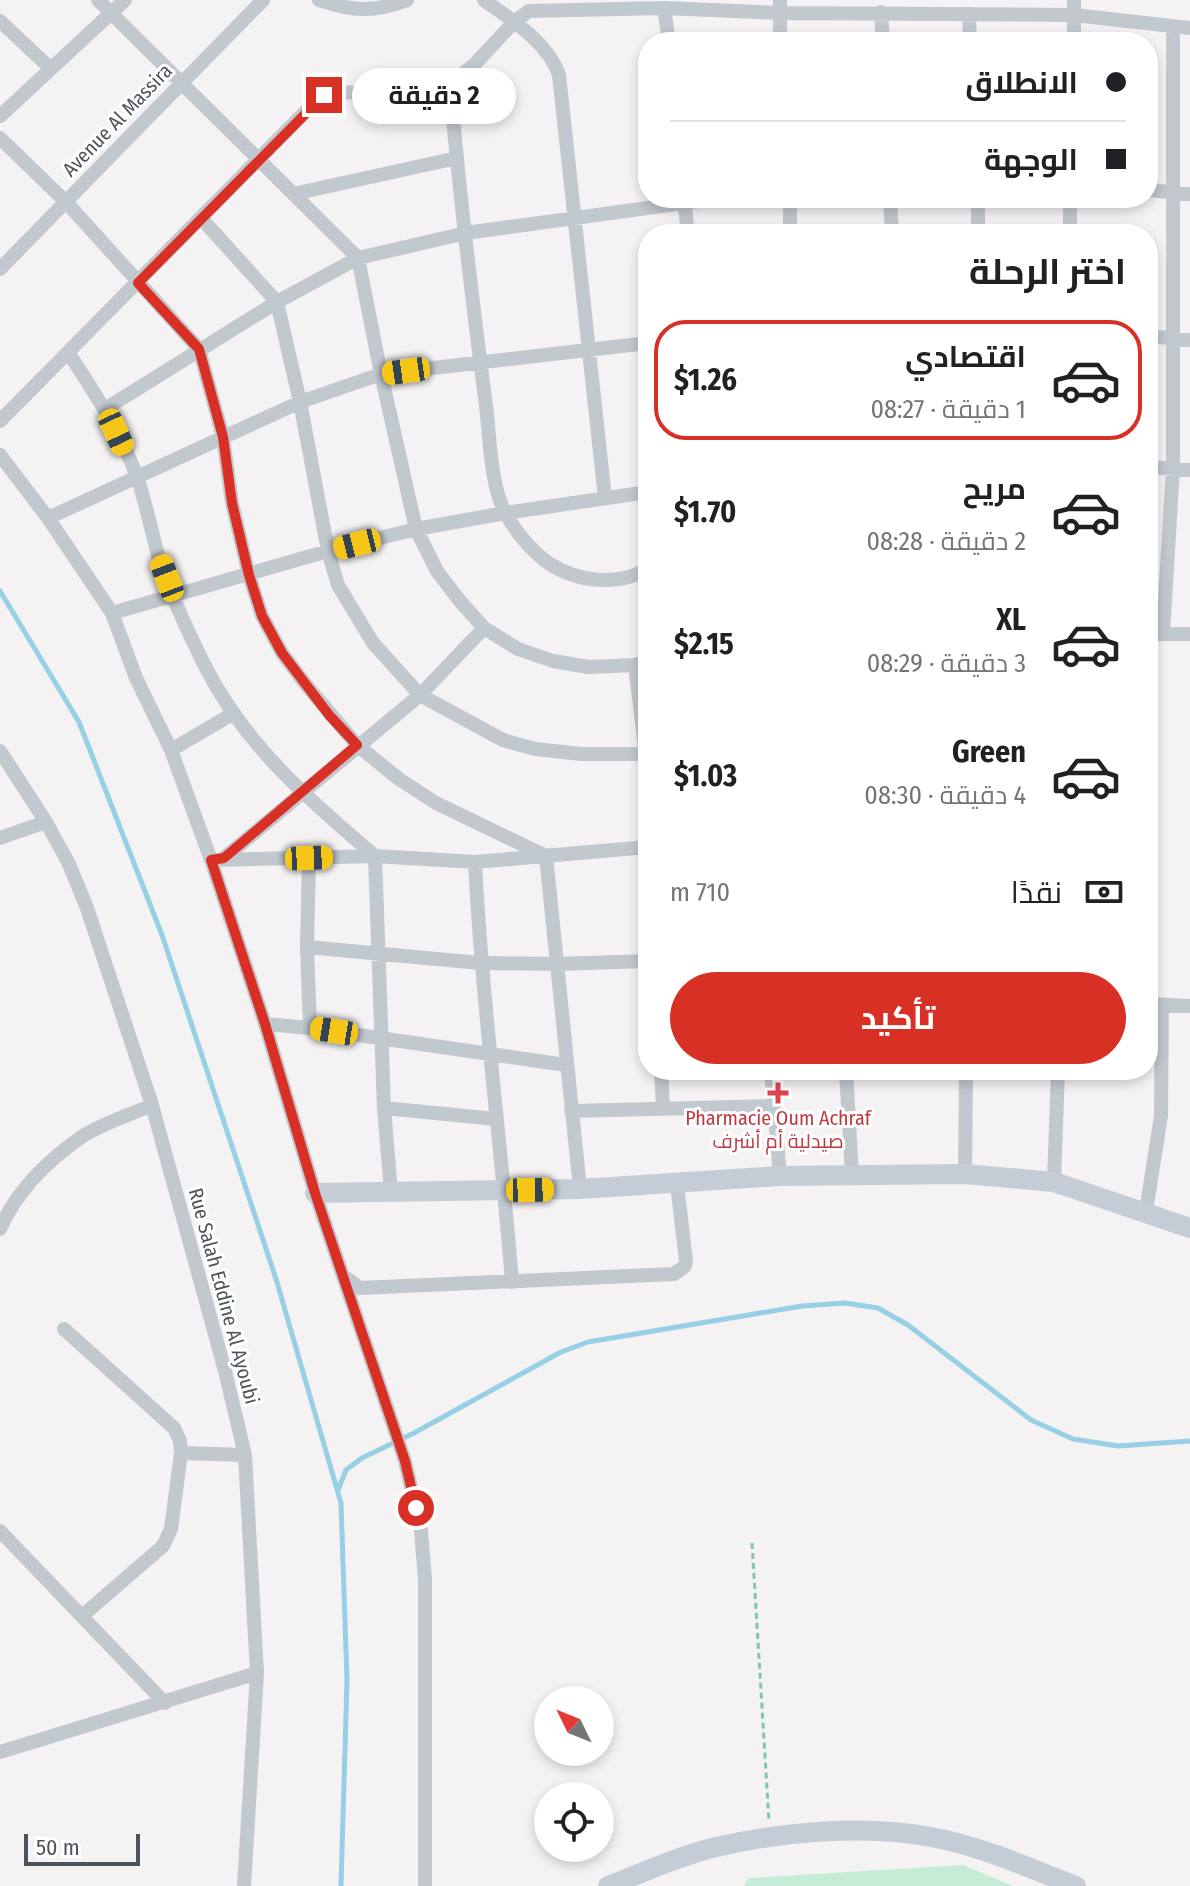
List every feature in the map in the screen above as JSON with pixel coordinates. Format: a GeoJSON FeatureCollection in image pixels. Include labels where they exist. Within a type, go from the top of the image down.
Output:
{"type":"FeatureCollection","features":[{"type":"Feature","properties":{"kind":"street"},"geometry":{"type":"LineString","coordinates":[[98,0],[358,258],[416,529],[437,571],[484,628],[518,649],[553,661],[588,667],[638,663]]}},
{"type":"Feature","properties":{"kind":"street"},"geometry":{"type":"LineString","coordinates":[[0,116],[125,0]]}},
{"type":"Feature","properties":{"kind":"street","name":"Avenue Al Massira"},"geometry":{"type":"LineString","coordinates":[[0,269],[263,0]]}},
{"type":"Feature","properties":{"kind":"street"},"geometry":{"type":"LineString","coordinates":[[319,0],[349,10],[385,9],[407,0]]}},
{"type":"Feature","properties":{"kind":"street"},"geometry":{"type":"LineString","coordinates":[[484,0],[514,22],[556,64],[576,218],[605,498]]}},
{"type":"Feature","properties":{"kind":"street"},"geometry":{"type":"LineString","coordinates":[[780,7],[780,32]]}},
{"type":"Feature","properties":{"kind":"street"},"geometry":{"type":"LineString","coordinates":[[0,421],[316,101],[332,92],[369,93],[450,84],[529,11],[780,7],[969,14],[1074,7],[1190,28]]}},
{"type":"Feature","properties":{"kind":"street"},"geometry":{"type":"LineString","coordinates":[[1074,7],[1074,32]]}},
{"type":"Feature","properties":{"kind":"street"},"geometry":{"type":"LineString","coordinates":[[664,8],[668,32]]}},
{"type":"Feature","properties":{"kind":"street"},"geometry":{"type":"LineString","coordinates":[[881,12],[882,32]]}},
{"type":"Feature","properties":{"kind":"street"},"geometry":{"type":"LineString","coordinates":[[969,14],[970,32]]}},
{"type":"Feature","properties":{"kind":"street"},"geometry":{"type":"LineString","coordinates":[[0,21],[50,68]]}},
{"type":"Feature","properties":{"kind":"street"},"geometry":{"type":"LineString","coordinates":[[1158,606],[1173,468],[1173,27]]}},
{"type":"Feature","properties":{"kind":"street"},"geometry":{"type":"LineString","coordinates":[[450,84],[480,361],[497,489],[505,513],[549,564],[580,577],[611,581],[638,572]]}},
{"type":"Feature","properties":{"kind":"street"},"geometry":{"type":"LineString","coordinates":[[0,138],[66,202],[199,349],[223,437],[232,503],[262,616],[282,653],[329,715],[357,745],[399,779],[436,803],[546,856]]}},
{"type":"Feature","properties":{"kind":"street"},"geometry":{"type":"LineString","coordinates":[[293,194],[457,158]]}},
{"type":"Feature","properties":{"kind":"street"},"geometry":{"type":"LineString","coordinates":[[1158,191],[1190,194]]}},
{"type":"Feature","properties":{"kind":"street"},"geometry":{"type":"LineString","coordinates":[[105,409],[277,302],[358,258],[466,233],[638,208]]}},
{"type":"Feature","properties":{"kind":"street"},"geometry":{"type":"LineString","coordinates":[[201,218],[277,302],[300,402],[328,551],[338,585],[373,643],[420,695],[503,740],[535,749],[581,754],[638,754]]}},
{"type":"Feature","properties":{"kind":"street"},"geometry":{"type":"LineString","coordinates":[[1158,337],[1190,340]]}},
{"type":"Feature","properties":{"kind":"street"},"geometry":{"type":"LineString","coordinates":[[48,518],[300,402],[381,374],[638,344]]}},
{"type":"Feature","properties":{"kind":"street"},"geometry":{"type":"LineString","coordinates":[[68,352],[105,409],[137,477],[161,563],[207,670],[254,742],[300,792],[375,856],[384,1108],[391,1192]]}},
{"type":"Feature","properties":{"kind":"street"},"geometry":{"type":"LineString","coordinates":[[0,455],[48,518],[112,613],[136,678],[171,750],[217,859],[315,1193],[405,1461],[421,1531],[425,1579],[425,1886]]}},
{"type":"Feature","properties":{"kind":"street"},"geometry":{"type":"LineString","coordinates":[[1158,467],[1190,470]]}},
{"type":"Feature","properties":{"kind":"street"},"geometry":{"type":"LineString","coordinates":[[112,613],[416,529],[638,493]]}},
{"type":"Feature","properties":{"kind":"street"},"geometry":{"type":"LineString","coordinates":[[217,859],[420,695],[484,628]]}},
{"type":"Feature","properties":{"kind":"street"},"geometry":{"type":"LineString","coordinates":[[1158,634],[1190,634]]}},
{"type":"Feature","properties":{"kind":"street"},"geometry":{"type":"LineString","coordinates":[[171,750],[234,713]]}},
{"type":"Feature","properties":{"kind":"street","name":"Rue Salah Eddine Al Ayoubi"},"geometry":{"type":"LineString","coordinates":[[0,751],[46,822],[69,864],[87,908],[152,1105],[245,1455],[257,1673],[244,1886]]}},
{"type":"Feature","properties":{"kind":"street"},"geometry":{"type":"LineString","coordinates":[[0,838],[46,822]]}},
{"type":"Feature","properties":{"kind":"street"},"geometry":{"type":"LineString","coordinates":[[217,859],[375,856],[475,862],[638,848]]}},
{"type":"Feature","properties":{"kind":"street"},"geometry":{"type":"LineString","coordinates":[[546,856],[580,1189]]}},
{"type":"Feature","properties":{"kind":"street"},"geometry":{"type":"LineString","coordinates":[[309,858],[307,947],[310,1028]]}},
{"type":"Feature","properties":{"kind":"street"},"geometry":{"type":"LineString","coordinates":[[475,862],[480,963],[492,1052],[512,1282]]}},
{"type":"Feature","properties":{"kind":"street"},"geometry":{"type":"LineString","coordinates":[[307,947],[480,963],[638,961]]}},
{"type":"Feature","properties":{"kind":"street"},"geometry":{"type":"LineString","coordinates":[[1158,1005],[1190,1006]]}},
{"type":"Feature","properties":{"kind":"street"},"geometry":{"type":"LineString","coordinates":[[265,1024],[492,1052],[566,1065]]}},
{"type":"Feature","properties":{"kind":"street"},"geometry":{"type":"LineString","coordinates":[[1146,1211],[1161,1116],[1158,1060]]}},
{"type":"Feature","properties":{"kind":"street"},"geometry":{"type":"LineString","coordinates":[[662,1080],[663,1107]]}},
{"type":"Feature","properties":{"kind":"street"},"geometry":{"type":"LineString","coordinates":[[772,1080],[780,1176]]}},
{"type":"Feature","properties":{"kind":"street"},"geometry":{"type":"LineString","coordinates":[[847,1080],[852,1175]]}},
{"type":"Feature","properties":{"kind":"street"},"geometry":{"type":"LineString","coordinates":[[965,1174],[966,1080]]}},
{"type":"Feature","properties":{"kind":"street"},"geometry":{"type":"LineString","coordinates":[[1054,1182],[1058,1080]]}},
{"type":"Feature","properties":{"kind":"street"},"geometry":{"type":"LineString","coordinates":[[0,1229],[20,1192],[47,1164],[85,1135],[152,1105]]}},
{"type":"Feature","properties":{"kind":"street"},"geometry":{"type":"LineString","coordinates":[[571,1111],[774,1106]]}},
{"type":"Feature","properties":{"kind":"street"},"geometry":{"type":"LineString","coordinates":[[384,1108],[496,1119]]}},
{"type":"Feature","properties":{"kind":"street"},"geometry":{"type":"LineString","coordinates":[[315,1193],[580,1189],[780,1176],[965,1174],[1054,1182],[1190,1228]]}},
{"type":"Feature","properties":{"kind":"street"},"geometry":{"type":"LineString","coordinates":[[345,1278],[360,1288],[674,1274],[685,1266],[686,1261],[677,1184]]}},
{"type":"Feature","properties":{"kind":"street"},"geometry":{"type":"LineString","coordinates":[[64,1329],[174,1428],[181,1453],[171,1529],[163,1546],[82,1616]]}},
{"type":"Feature","properties":{"kind":"street"},"geometry":{"type":"LineString","coordinates":[[181,1453],[245,1455]]}},
{"type":"Feature","properties":{"kind":"street"},"geometry":{"type":"LineString","coordinates":[[0,1531],[165,1703]]}},
{"type":"Feature","properties":{"kind":"street"},"geometry":{"type":"LineString","coordinates":[[0,1752],[257,1673]]}},
{"type":"Feature","properties":{"kind":"street"},"geometry":{"type":"LineString","coordinates":[[608,1886],[711,1848],[770,1837],[861,1830],[929,1836],[977,1848],[1076,1886]]}},
{"type":"Feature","properties":{"kind":"path"},"geometry":{"type":"LineString","coordinates":[[752,1543],[770,1837]]}},
{"type":"Feature","properties":{"kind":"green space"},"geometry":{"type":"Polygon","coordinates":[[[963,1865],[1013,1886],[744,1886],[748,1878],[963,1865]]]}},
{"type":"Feature","properties":{"kind":"waterway"},"geometry":{"type":"LineString","coordinates":[[0,591],[79,722],[162,935],[276,1279],[341,1503],[347,1681],[341,1886]]}},
{"type":"Feature","properties":{"kind":"waterway"},"geometry":{"type":"LineString","coordinates":[[338,1490],[346,1470],[362,1458],[561,1352],[588,1342],[802,1306],[845,1303],[878,1308],[908,1325],[1031,1420],[1073,1439],[1118,1446],[1190,1441]]}},
{"type":"Feature","properties":{"kind":"place","name":"Pharmacie Oum Achraf صيدلية أم أشرف"},"geometry":{"type":"Point","coordinates":[778,1093]}},
{"type":"Feature","properties":{"kind":"route"},"geometry":{"type":"LineString","coordinates":[[324,95],[138,283],[199,349],[223,437],[232,503],[262,616],[282,653],[329,715],[357,745],[224,858],[211,860],[265,1024],[315,1193],[405,1461],[416,1508]]}}]}
